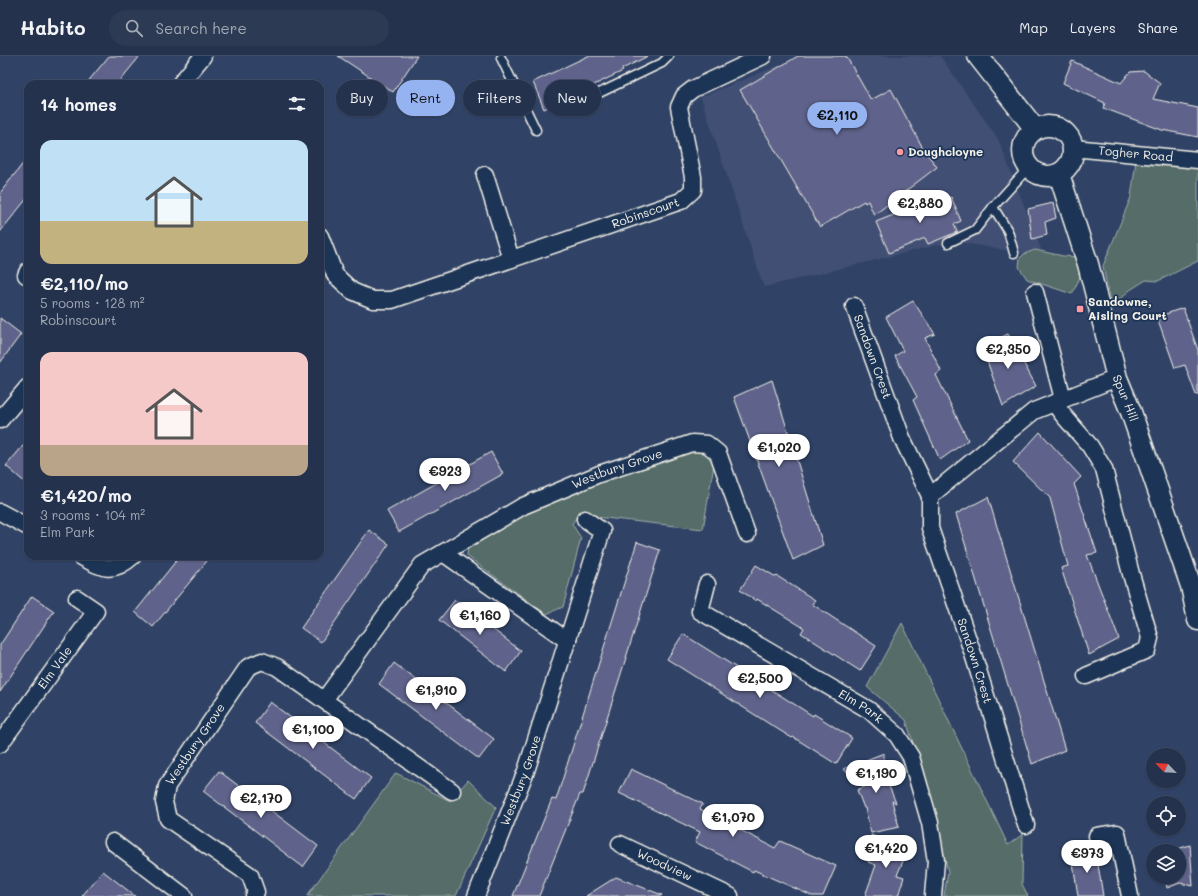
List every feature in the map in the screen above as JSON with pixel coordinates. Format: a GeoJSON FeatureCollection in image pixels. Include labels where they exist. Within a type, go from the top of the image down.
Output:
{"type":"FeatureCollection","features":[{"type":"Feature","properties":{"kind":"street"},"geometry":{"type":"LineString","coordinates":[[183,80],[203,56]]}},
{"type":"Feature","properties":{"kind":"street","name":"Robinscourt"},"geometry":{"type":"LineString","coordinates":[[324,246],[335,275],[352,291],[373,300],[392,300],[681,201],[693,190],[679,107],[684,96],[693,89],[762,56]]}},
{"type":"Feature","properties":{"kind":"street"},"geometry":{"type":"LineString","coordinates":[[978,56],[1035,129]]}},
{"type":"Feature","properties":{"kind":"street"},"geometry":{"type":"LineString","coordinates":[[1047,126],[1059,128],[1071,139],[1073,148],[1071,163],[1059,174],[1051,176],[1043,175],[1035,172],[1029,167],[1023,151],[1029,135],[1035,129],[1047,126]]}},
{"type":"Feature","properties":{"kind":"street","name":"Togher Road"},"geometry":{"type":"LineString","coordinates":[[1073,148],[1198,160]]}},
{"type":"Feature","properties":{"kind":"street","name":"Spur Hill"},"geometry":{"type":"LineString","coordinates":[[1059,174],[1088,264],[1117,378],[1132,412],[1191,586],[1198,620]]}},
{"type":"Feature","properties":{"kind":"street"},"geometry":{"type":"LineString","coordinates":[[485,175],[512,259]]}},
{"type":"Feature","properties":{"kind":"street"},"geometry":{"type":"LineString","coordinates":[[1035,292],[1063,415],[1090,446],[1104,469],[1131,574],[1150,638],[1147,650],[1086,676]]}},
{"type":"Feature","properties":{"kind":"street","name":"Sandown Crest"},"geometry":{"type":"LineString","coordinates":[[854,306],[902,438],[930,496],[930,528],[975,662],[1026,825]]}},
{"type":"Feature","properties":{"kind":"street"},"geometry":{"type":"LineString","coordinates":[[930,496],[1034,411],[1117,378]]}},
{"type":"Feature","properties":{"kind":"street"},"geometry":{"type":"LineString","coordinates":[[0,420],[24,391]]}},
{"type":"Feature","properties":{"kind":"street","name":"Westbury Grove"},"geometry":{"type":"LineString","coordinates":[[324,700],[422,565],[523,506],[599,474],[692,443],[707,444],[718,453],[747,534]]}},
{"type":"Feature","properties":{"kind":"street"},"geometry":{"type":"LineString","coordinates":[[0,512],[24,525]]}},
{"type":"Feature","properties":{"kind":"street","name":"Westbury Grove"},"geometry":{"type":"LineString","coordinates":[[476,896],[526,771],[602,531],[585,519]]}},
{"type":"Feature","properties":{"kind":"street"},"geometry":{"type":"LineString","coordinates":[[443,553],[568,641]]}},
{"type":"Feature","properties":{"kind":"street"},"geometry":{"type":"LineString","coordinates":[[87,560],[100,567],[115,568],[127,560]]}},
{"type":"Feature","properties":{"kind":"street","name":"Elm Park"},"geometry":{"type":"LineString","coordinates":[[707,584],[700,611],[869,710],[897,735],[911,757],[930,823],[936,861],[933,896]]}},
{"type":"Feature","properties":{"kind":"street","name":"Elm Vale"},"geometry":{"type":"LineString","coordinates":[[0,744],[96,611],[78,598]]}},
{"type":"Feature","properties":{"kind":"street","name":"Westbury Grove"},"geometry":{"type":"LineString","coordinates":[[254,896],[256,892],[250,875],[168,819],[164,802],[167,786],[248,667],[262,661],[277,667],[452,791]]}},
{"type":"Feature","properties":{"kind":"street"},"geometry":{"type":"LineString","coordinates":[[1096,836],[1118,833],[1130,896]]}},
{"type":"Feature","properties":{"kind":"street"},"geometry":{"type":"LineString","coordinates":[[113,842],[184,896]]}},
{"type":"Feature","properties":{"kind":"street","name":"Woodview"},"geometry":{"type":"LineString","coordinates":[[620,844],[730,896]]}},
{"type":"Feature","properties":{"kind":"lane"},"geometry":{"type":"LineString","coordinates":[[601,92],[662,63],[669,56]]}},
{"type":"Feature","properties":{"kind":"lane"},"geometry":{"type":"LineString","coordinates":[[501,57],[536,130]]}},
{"type":"Feature","properties":{"kind":"lane"},"geometry":{"type":"LineString","coordinates":[[948,243],[975,230],[993,206],[1029,167]]}},
{"type":"Feature","properties":{"kind":"lane"},"geometry":{"type":"LineString","coordinates":[[993,206],[1008,231],[1014,253]]}},
{"type":"Feature","properties":{"kind":"shaded area"},"geometry":{"type":"Polygon","coordinates":[[[802,56],[940,56],[998,139],[1044,257],[953,241],[764,287],[701,97],[802,56]]]}},
{"type":"Feature","properties":{"kind":"green space"},"geometry":{"type":"Polygon","coordinates":[[[1137,154],[1198,166],[1198,261],[1158,281],[1146,280],[1130,290],[1111,307],[1103,266],[1131,197],[1137,154]]]}},
{"type":"Feature","properties":{"kind":"green space"},"geometry":{"type":"Polygon","coordinates":[[[1035,250],[1063,256],[1077,257],[1081,275],[1072,294],[1027,279],[1019,267],[1020,258],[1024,254],[1035,250]]]}},
{"type":"Feature","properties":{"kind":"green space"},"geometry":{"type":"Polygon","coordinates":[[[694,449],[704,450],[714,464],[703,529],[578,515],[572,524],[581,538],[563,607],[546,614],[467,556],[468,545],[525,508],[694,449]]]}},
{"type":"Feature","properties":{"kind":"green space"},"geometry":{"type":"Polygon","coordinates":[[[902,623],[1008,845],[1023,834],[1022,884],[1028,896],[944,896],[948,872],[934,810],[906,720],[867,687],[902,623]]]}},
{"type":"Feature","properties":{"kind":"green space"},"geometry":{"type":"Polygon","coordinates":[[[396,773],[450,801],[468,780],[496,807],[456,896],[307,896],[396,773]]]}},
{"type":"Feature","properties":{"kind":"building"},"geometry":{"type":"Polygon","coordinates":[[[109,56],[140,56],[120,80],[89,80],[109,56]]]}},
{"type":"Feature","properties":{"kind":"building"},"geometry":{"type":"Polygon","coordinates":[[[338,56],[417,56],[401,80],[396,80],[396,88],[393,92],[388,89],[388,80],[375,80],[338,56]]]}},
{"type":"Feature","properties":{"kind":"building"},"geometry":{"type":"Polygon","coordinates":[[[588,56],[648,56],[622,69],[623,71],[601,82],[601,80],[544,80],[544,109],[536,89],[536,81],[588,56]]]}},
{"type":"Feature","properties":{"kind":"building"},"geometry":{"type":"Polygon","coordinates":[[[798,56],[846,56],[871,100],[891,89],[924,150],[937,167],[874,215],[868,201],[865,203],[864,201],[820,227],[740,90],[798,56]]]}},
{"type":"Feature","properties":{"kind":"building"},"geometry":{"type":"Polygon","coordinates":[[[1072,61],[1121,83],[1130,72],[1144,71],[1160,83],[1153,99],[1198,108],[1198,137],[1162,130],[1103,108],[1105,103],[1063,83],[1072,61]]]}},
{"type":"Feature","properties":{"kind":"building"},"geometry":{"type":"Polygon","coordinates":[[[24,162],[24,202],[0,232],[0,193],[24,162]]]}},
{"type":"Feature","properties":{"kind":"building"},"geometry":{"type":"Polygon","coordinates":[[[943,195],[945,200],[951,197],[961,221],[954,224],[957,232],[928,244],[925,238],[889,253],[876,222],[943,195]]]}},
{"type":"Feature","properties":{"kind":"building"},"geometry":{"type":"Polygon","coordinates":[[[1053,203],[1056,218],[1045,222],[1047,235],[1032,239],[1028,209],[1053,203]]]}},
{"type":"Feature","properties":{"kind":"building"},"geometry":{"type":"Polygon","coordinates":[[[913,301],[935,334],[925,338],[941,371],[936,375],[968,440],[940,460],[913,400],[917,397],[895,356],[903,351],[886,317],[913,301]]]}},
{"type":"Feature","properties":{"kind":"building"},"geometry":{"type":"Polygon","coordinates":[[[1183,308],[1198,350],[1198,395],[1196,395],[1185,365],[1175,368],[1157,317],[1183,308]]]}},
{"type":"Feature","properties":{"kind":"building"},"geometry":{"type":"Polygon","coordinates":[[[0,318],[21,334],[0,363],[0,318]]]}},
{"type":"Feature","properties":{"kind":"building"},"geometry":{"type":"Polygon","coordinates":[[[1008,334],[1036,386],[1003,406],[982,347],[1008,334]]]}},
{"type":"Feature","properties":{"kind":"building"},"geometry":{"type":"Polygon","coordinates":[[[772,380],[823,545],[793,560],[734,397],[772,380]]]}},
{"type":"Feature","properties":{"kind":"building"},"geometry":{"type":"Polygon","coordinates":[[[1040,432],[1081,477],[1074,484],[1097,553],[1087,555],[1119,639],[1089,655],[1061,568],[1068,566],[1050,498],[1013,462],[1040,432]]]}},
{"type":"Feature","properties":{"kind":"building"},"geometry":{"type":"Polygon","coordinates":[[[24,445],[24,482],[6,466],[24,445]]]}},
{"type":"Feature","properties":{"kind":"building"},"geometry":{"type":"Polygon","coordinates":[[[491,452],[503,474],[399,532],[387,511],[491,452]]]}},
{"type":"Feature","properties":{"kind":"building"},"geometry":{"type":"Polygon","coordinates":[[[988,497],[1065,750],[1032,764],[956,514],[988,497]]]}},
{"type":"Feature","properties":{"kind":"building"},"geometry":{"type":"Polygon","coordinates":[[[369,530],[389,544],[321,642],[301,628],[369,530]]]}},
{"type":"Feature","properties":{"kind":"building"},"geometry":{"type":"Polygon","coordinates":[[[637,542],[660,550],[583,794],[580,794],[539,896],[513,896],[552,799],[556,800],[637,542]]]}},
{"type":"Feature","properties":{"kind":"building"},"geometry":{"type":"Polygon","coordinates":[[[177,560],[208,560],[153,627],[135,612],[177,560]]]}},
{"type":"Feature","properties":{"kind":"building"},"geometry":{"type":"Polygon","coordinates":[[[756,565],[776,577],[777,576],[815,600],[812,604],[876,646],[860,671],[801,633],[804,628],[757,599],[756,601],[740,590],[756,565]]]}},
{"type":"Feature","properties":{"kind":"building"},"geometry":{"type":"Polygon","coordinates":[[[32,596],[54,611],[0,692],[0,645],[32,596]]]}},
{"type":"Feature","properties":{"kind":"building"},"geometry":{"type":"Polygon","coordinates":[[[455,600],[521,651],[506,672],[439,620],[455,600]]]}},
{"type":"Feature","properties":{"kind":"building"},"geometry":{"type":"Polygon","coordinates":[[[683,634],[813,716],[814,714],[852,738],[836,764],[667,659],[683,634]]]}},
{"type":"Feature","properties":{"kind":"building"},"geometry":{"type":"Polygon","coordinates":[[[394,663],[494,739],[479,759],[379,684],[394,663]]]}},
{"type":"Feature","properties":{"kind":"building"},"geometry":{"type":"Polygon","coordinates":[[[270,702],[371,778],[356,799],[255,723],[270,702]]]}},
{"type":"Feature","properties":{"kind":"building"},"geometry":{"type":"Polygon","coordinates":[[[884,753],[884,774],[896,803],[892,801],[899,827],[871,833],[865,808],[857,790],[868,785],[843,769],[884,753]]]}},
{"type":"Feature","properties":{"kind":"building"},"geometry":{"type":"Polygon","coordinates":[[[631,769],[703,804],[700,809],[775,848],[780,841],[836,866],[823,896],[812,896],[754,870],[753,872],[695,842],[700,832],[619,793],[631,769]]]}},
{"type":"Feature","properties":{"kind":"building"},"geometry":{"type":"Polygon","coordinates":[[[219,771],[318,846],[303,867],[203,791],[219,771]]]}},
{"type":"Feature","properties":{"kind":"building"},"geometry":{"type":"Polygon","coordinates":[[[871,835],[904,849],[904,859],[897,875],[904,877],[898,896],[865,896],[876,865],[868,862],[874,848],[871,835]]]}},
{"type":"Feature","properties":{"kind":"building"},"geometry":{"type":"Polygon","coordinates":[[[1190,845],[1193,886],[1184,884],[1186,884],[1186,846],[1190,845]]]}},
{"type":"Feature","properties":{"kind":"building"},"geometry":{"type":"Polygon","coordinates":[[[1087,851],[1096,852],[1103,896],[1078,896],[1072,856],[1087,851]]]}},
{"type":"Feature","properties":{"kind":"building"},"geometry":{"type":"Polygon","coordinates":[[[103,871],[135,896],[82,896],[103,871]]]}},
{"type":"Feature","properties":{"kind":"building"},"geometry":{"type":"Polygon","coordinates":[[[616,877],[662,895],[586,896],[616,877]]]}},
{"type":"Feature","properties":{"kind":"building"},"geometry":{"type":"Polygon","coordinates":[[[1166,884],[1177,884],[1167,888],[1166,884]]]}},
{"type":"Feature","properties":{"kind":"place","name":"Doughcloyne"},"geometry":{"type":"Point","coordinates":[900,152]}},
{"type":"Feature","properties":{"kind":"place","name":"Sandowne, Aisling Court"},"geometry":{"type":"Point","coordinates":[1080,309]}}]}
